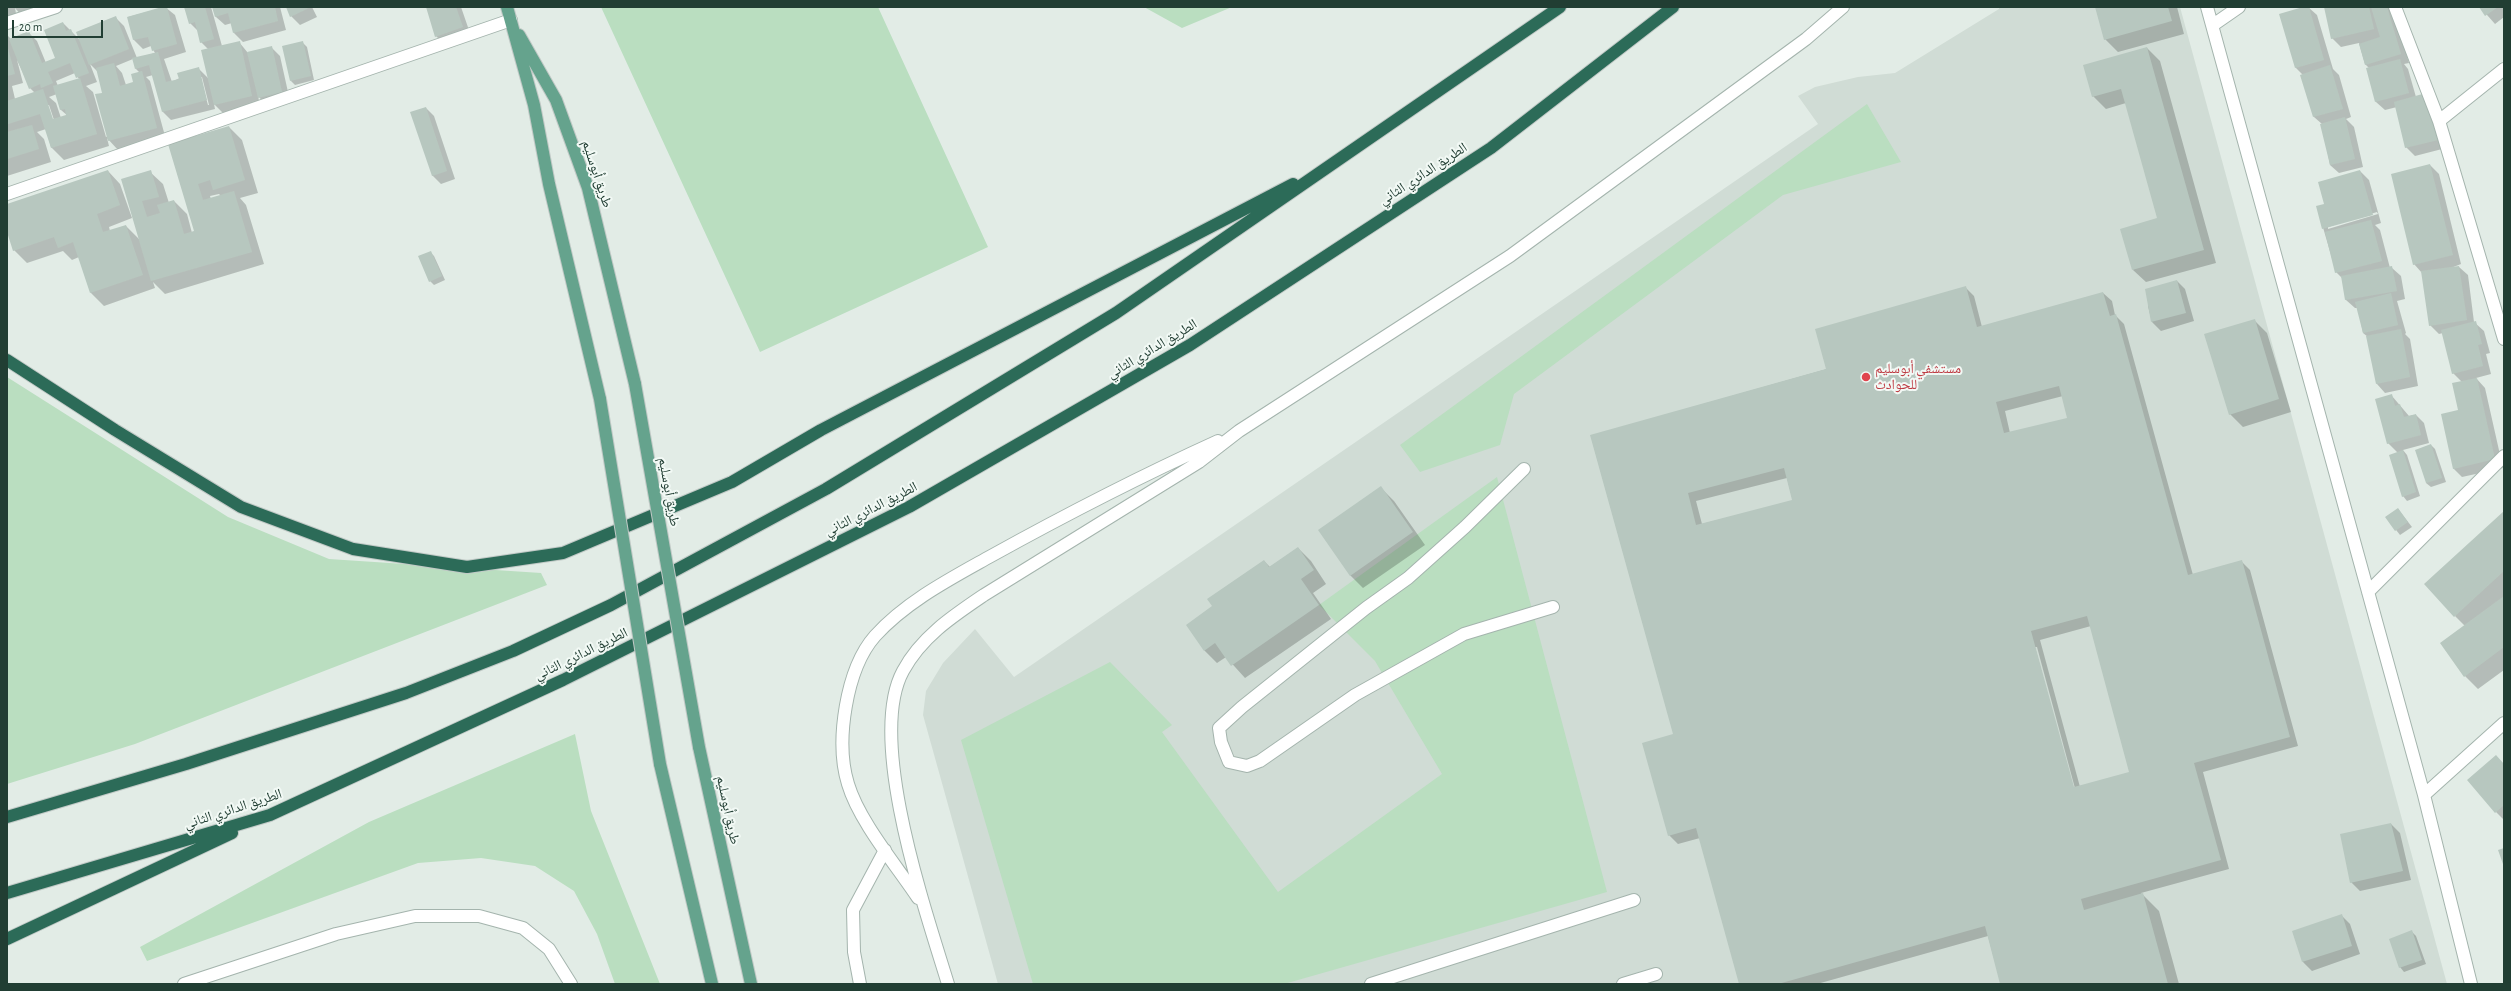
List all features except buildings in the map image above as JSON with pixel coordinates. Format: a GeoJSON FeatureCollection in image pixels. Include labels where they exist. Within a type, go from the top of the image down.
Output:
{"type":"FeatureCollection","features":[{"type":"Feature","properties":{"kind":"highway"},"geometry":{"type":"LineString","coordinates":[[7,817],[179,766],[406,694],[513,652],[611,605],[826,489],[1109,317],[1560,7]]}},
{"type":"Feature","properties":{"kind":"highway","name":"الطريق الدائري الثاني"},"geometry":{"type":"LineString","coordinates":[[7,893],[270,815],[563,680],[909,507],[1183,349],[1491,148],[1673,7]]}},
{"type":"Feature","properties":{"kind":"highway"},"geometry":{"type":"LineString","coordinates":[[7,360],[115,430],[241,507],[353,549],[467,567],[562,553],[732,482],[821,430],[1342,158]]}},
{"type":"Feature","properties":{"kind":"highway"},"geometry":{"type":"LineString","coordinates":[[7,939],[270,815]]}},
{"type":"Feature","properties":{"kind":"main road","name":"طريق أبوسليم"},"geometry":{"type":"LineString","coordinates":[[507,7],[534,106],[549,184],[600,399],[660,764],[712,984]]}},
{"type":"Feature","properties":{"kind":"main road","name":"طريق أبوسليم"},"geometry":{"type":"LineString","coordinates":[[511,20],[556,100],[588,188],[635,384],[699,747],[751,984]]}},
{"type":"Feature","properties":{"kind":"street"},"geometry":{"type":"LineString","coordinates":[[7,23],[56,7]]}},
{"type":"Feature","properties":{"kind":"street"},"geometry":{"type":"LineString","coordinates":[[948,984],[912,863],[891,746],[892,705],[902,672],[917,648],[950,619],[984,595],[1192,466],[1239,431],[1510,256],[1806,39],[1843,7]]}},
{"type":"Feature","properties":{"kind":"street"},"geometry":{"type":"LineString","coordinates":[[2207,7],[2213,24],[2424,795],[2471,984]]}},
{"type":"Feature","properties":{"kind":"street"},"geometry":{"type":"LineString","coordinates":[[2213,24],[2239,7]]}},
{"type":"Feature","properties":{"kind":"street"},"geometry":{"type":"LineString","coordinates":[[2396,7],[2439,121],[2504,339]]}},
{"type":"Feature","properties":{"kind":"street"},"geometry":{"type":"LineString","coordinates":[[7,194],[511,20]]}},
{"type":"Feature","properties":{"kind":"street"},"geometry":{"type":"LineString","coordinates":[[2439,121],[2504,69]]}},
{"type":"Feature","properties":{"kind":"street"},"geometry":{"type":"LineString","coordinates":[[925,908],[885,850],[860,810],[848,783],[844,759],[846,695],[854,673],[874,637],[904,609],[937,587],[1043,527],[1174,461],[1239,431]]}},
{"type":"Feature","properties":{"kind":"street"},"geometry":{"type":"LineString","coordinates":[[2368,592],[2504,456]]}},
{"type":"Feature","properties":{"kind":"street"},"geometry":{"type":"LineString","coordinates":[[1524,469],[1465,527],[1408,578],[1253,698],[1219,728],[1221,742],[1229,762],[1247,766],[1260,761],[1355,694],[1464,634],[1553,607]]}},
{"type":"Feature","properties":{"kind":"street"},"geometry":{"type":"LineString","coordinates":[[2424,795],[2504,723]]}},
{"type":"Feature","properties":{"kind":"street"},"geometry":{"type":"LineString","coordinates":[[860,984],[854,952],[853,910],[885,850]]}},
{"type":"Feature","properties":{"kind":"street"},"geometry":{"type":"LineString","coordinates":[[1371,984],[1634,900]]}},
{"type":"Feature","properties":{"kind":"street"},"geometry":{"type":"LineString","coordinates":[[184,984],[336,934],[414,916],[479,916],[523,928],[549,949],[571,984]]}},
{"type":"Feature","properties":{"kind":"street"},"geometry":{"type":"LineString","coordinates":[[1623,984],[1656,974]]}},
{"type":"Feature","properties":{"kind":"shaded area","name":"مستشفي أبوسليم للحوادث"},"geometry":{"type":"Polygon","coordinates":[[[1999,7],[2180,7],[2447,984],[998,984],[923,715],[926,691],[943,663],[975,629],[1014,677],[1818,124],[1798,96],[1815,87],[1858,77],[1895,73],[1999,9],[1999,7]]]}},
{"type":"Feature","properties":{"kind":"green space"},"geometry":{"type":"Polygon","coordinates":[[[601,7],[878,7],[988,247],[760,352],[601,7]]]}},
{"type":"Feature","properties":{"kind":"green space"},"geometry":{"type":"Polygon","coordinates":[[[1144,7],[1232,7],[1182,28],[1144,7]]]}},
{"type":"Feature","properties":{"kind":"green space"},"geometry":{"type":"Polygon","coordinates":[[[1867,104],[1901,162],[1783,195],[1514,394],[1500,445],[1420,472],[1400,445],[1867,104]]]}},
{"type":"Feature","properties":{"kind":"green space"},"geometry":{"type":"Polygon","coordinates":[[[7,377],[228,517],[329,559],[541,573],[547,585],[135,744],[7,784],[7,377]]]}},
{"type":"Feature","properties":{"kind":"green space"},"geometry":{"type":"Polygon","coordinates":[[[1497,477],[1607,892],[1284,984],[1033,984],[961,740],[1110,662],[1172,725],[1162,732],[1278,892],[1442,774],[1375,661],[1319,605],[1497,477]]]}},
{"type":"Feature","properties":{"kind":"green space"},"geometry":{"type":"Polygon","coordinates":[[[575,734],[591,811],[660,984],[615,984],[597,934],[574,891],[535,866],[481,858],[418,863],[147,961],[140,947],[369,822],[575,734]]]}},
{"type":"Feature","properties":{"kind":"place","name":"مستشفي أبوسليم للحوادث"},"geometry":{"type":"Point","coordinates":[1866,377]}}]}
